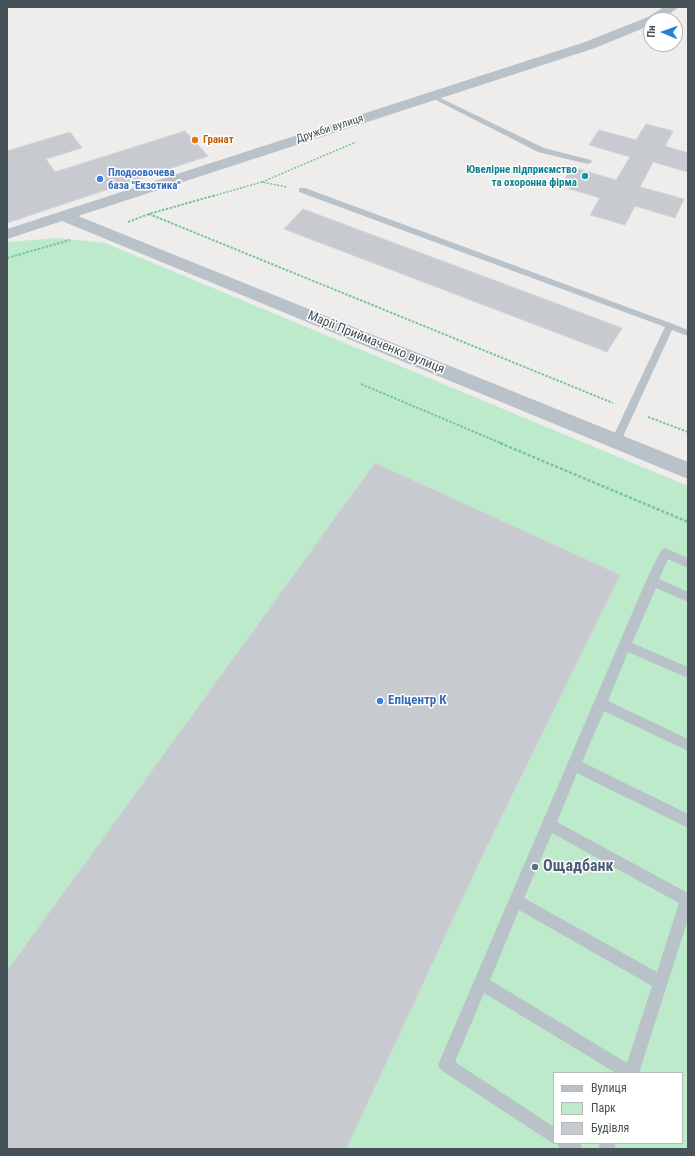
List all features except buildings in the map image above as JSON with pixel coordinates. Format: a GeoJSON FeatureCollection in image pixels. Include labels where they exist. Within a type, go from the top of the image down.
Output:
{"type":"FeatureCollection","features":[{"type":"Feature","properties":{"kind":"street","name":"Дружби вулиця"},"geometry":{"type":"LineString","coordinates":[[7,234],[590,45],[643,24]]}},
{"type":"Feature","properties":{"kind":"street","name":"Марії Приймаченко вулиця"},"geometry":{"type":"LineString","coordinates":[[63,216],[688,471]]}},
{"type":"Feature","properties":{"kind":"lane"},"geometry":{"type":"LineString","coordinates":[[432,96],[541,150],[588,162]]}},
{"type":"Feature","properties":{"kind":"lane"},"geometry":{"type":"LineString","coordinates":[[302,190],[688,333]]}},
{"type":"Feature","properties":{"kind":"lane"},"geometry":{"type":"LineString","coordinates":[[616,441],[670,326]]}},
{"type":"Feature","properties":{"kind":"lane"},"geometry":{"type":"LineString","coordinates":[[553,1135],[446,1065],[665,553],[688,563]]}},
{"type":"Feature","properties":{"kind":"lane"},"geometry":{"type":"LineString","coordinates":[[652,581],[688,597]]}},
{"type":"Feature","properties":{"kind":"lane"},"geometry":{"type":"LineString","coordinates":[[625,645],[688,673]]}},
{"type":"Feature","properties":{"kind":"lane"},"geometry":{"type":"LineString","coordinates":[[600,704],[688,745]]}},
{"type":"Feature","properties":{"kind":"lane"},"geometry":{"type":"LineString","coordinates":[[574,765],[688,821]]}},
{"type":"Feature","properties":{"kind":"lane"},"geometry":{"type":"LineString","coordinates":[[548,824],[688,899],[630,1072]]}},
{"type":"Feature","properties":{"kind":"lane"},"geometry":{"type":"LineString","coordinates":[[516,901],[660,982]]}},
{"type":"Feature","properties":{"kind":"lane"},"geometry":{"type":"LineString","coordinates":[[481,983],[628,1072]]}},
{"type":"Feature","properties":{"kind":"path"},"geometry":{"type":"LineString","coordinates":[[302,190],[262,182],[149,214],[688,432]]}},
{"type":"Feature","properties":{"kind":"path"},"geometry":{"type":"LineString","coordinates":[[360,384],[688,522]]}},
{"type":"Feature","properties":{"kind":"green space"},"geometry":{"type":"Polygon","coordinates":[[[58,238],[105,243],[688,486],[688,1149],[7,1149],[7,242],[58,238]]]}},
{"type":"Feature","properties":{"kind":"place","name":"Гранат"},"geometry":{"type":"Point","coordinates":[195,140]}},
{"type":"Feature","properties":{"kind":"place","name":"Ювелірне підприємство та охоронна фірма"},"geometry":{"type":"Point","coordinates":[585,176]}},
{"type":"Feature","properties":{"kind":"place","name":"Плодоовочева база \"Екзотика\""},"geometry":{"type":"Point","coordinates":[100,179]}},
{"type":"Feature","properties":{"kind":"place","name":"Епіцентр К"},"geometry":{"type":"Point","coordinates":[380,701]}},
{"type":"Feature","properties":{"kind":"place","name":"Ощадбанк"},"geometry":{"type":"Point","coordinates":[535,867]}}]}
